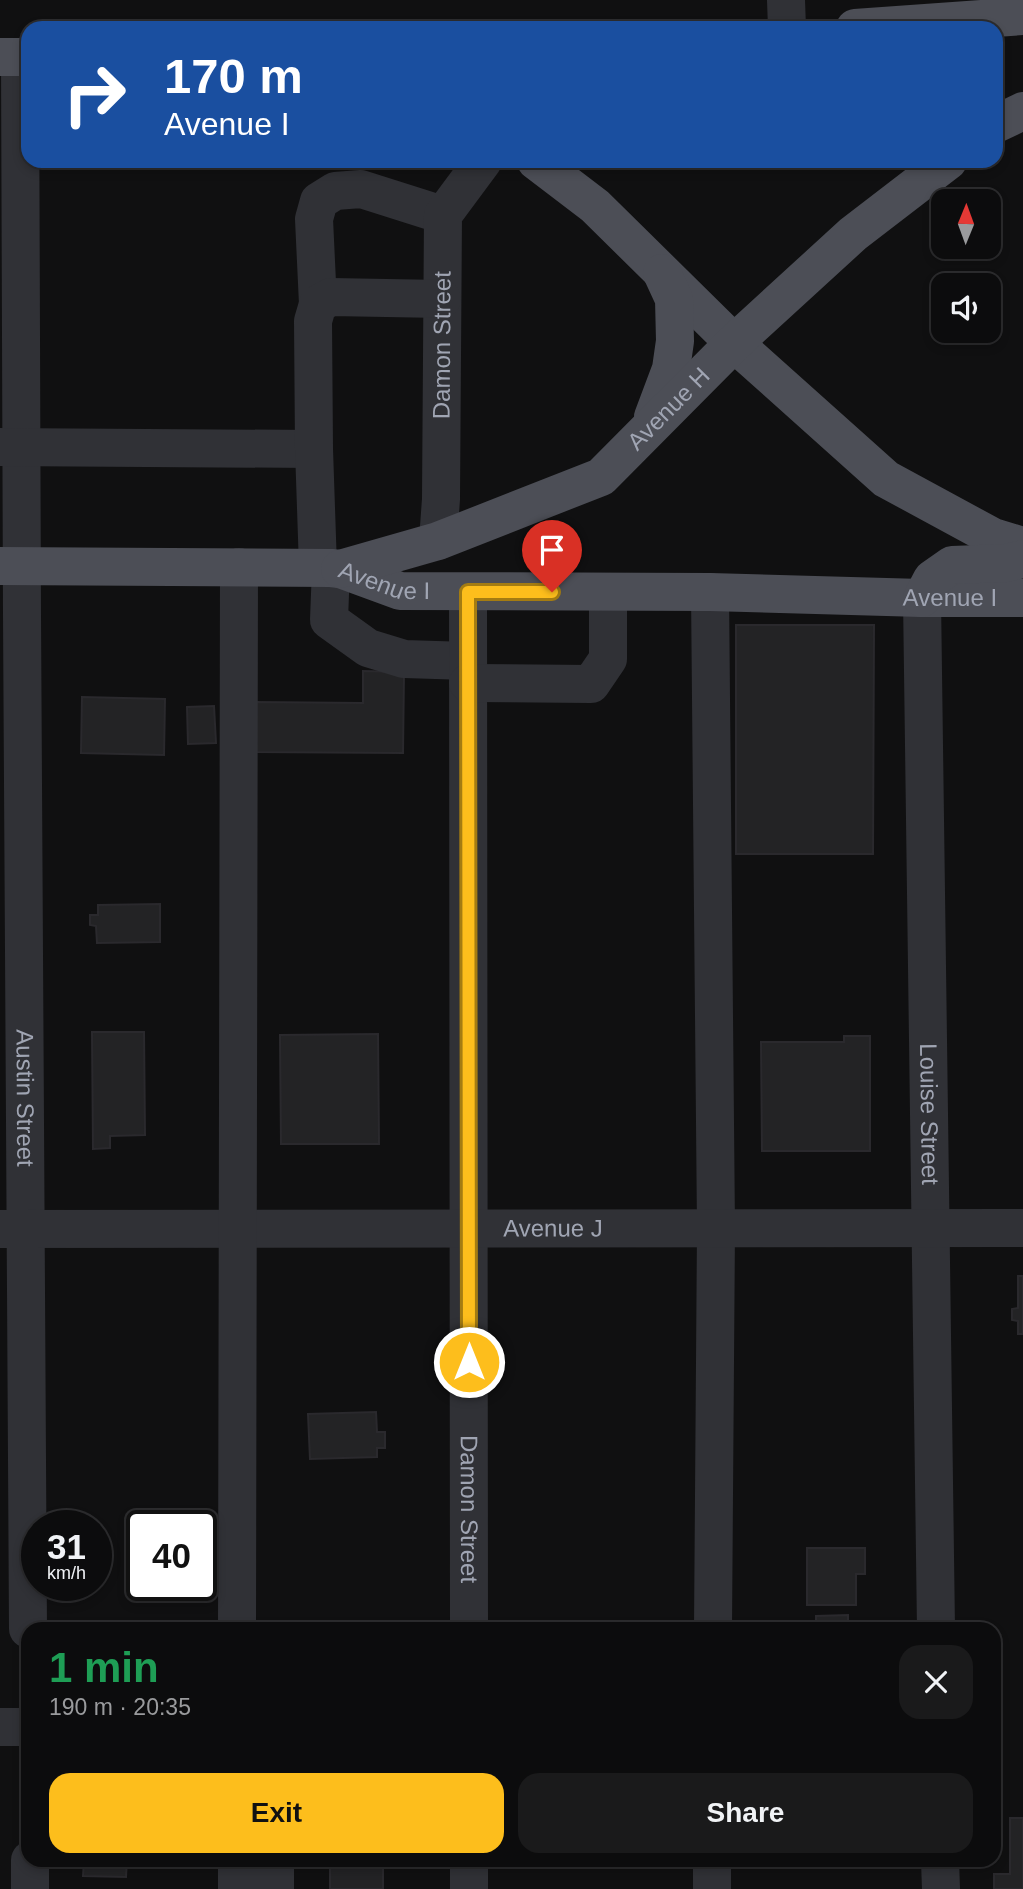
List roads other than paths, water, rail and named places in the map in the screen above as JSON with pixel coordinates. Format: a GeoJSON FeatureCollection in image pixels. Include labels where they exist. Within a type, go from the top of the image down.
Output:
{"type":"FeatureCollection","features":[{"type":"Feature","properties":{"kind":"main road"},"geometry":{"type":"LineString","coordinates":[[953,21],[1023,16]]}},
{"type":"Feature","properties":{"kind":"main road"},"geometry":{"type":"LineString","coordinates":[[1003,121],[1023,111]]}},
{"type":"Feature","properties":{"kind":"main road"},"geometry":{"type":"LineString","coordinates":[[545,168],[595,206],[734,343],[886,479],[993,537],[1023,546]]}},
{"type":"Feature","properties":{"kind":"main road","name":"Avenue H"},"geometry":{"type":"LineString","coordinates":[[330,568],[438,541],[601,477],[734,343],[853,234],[939,168]]}},
{"type":"Feature","properties":{"kind":"main road"},"geometry":{"type":"LineString","coordinates":[[636,441],[651,421],[671,369],[675,341],[674,299],[660,270]]}},
{"type":"Feature","properties":{"kind":"main road"},"geometry":{"type":"LineString","coordinates":[[922,598],[932,579],[952,565],[1006,563],[1023,559]]}},
{"type":"Feature","properties":{"kind":"main road","name":"Avenue I"},"geometry":{"type":"LineString","coordinates":[[11,566],[330,568],[400,591],[710,592],[1023,598]]}},
{"type":"Feature","properties":{"kind":"street"},"geometry":{"type":"LineString","coordinates":[[786,0],[787,21]]}},
{"type":"Feature","properties":{"kind":"street","name":"Austin Street"},"geometry":{"type":"LineString","coordinates":[[16,57],[11,447],[13,1229],[28,1622]]}},
{"type":"Feature","properties":{"kind":"street"},"geometry":{"type":"LineString","coordinates":[[478,168],[443,215],[360,189],[335,191],[319,201],[314,219],[318,304],[313,321],[314,449],[330,568],[330,620],[368,648],[404,659],[468,672],[591,684],[608,659],[608,592]]}},
{"type":"Feature","properties":{"kind":"street","name":"Damon Street"},"geometry":{"type":"LineString","coordinates":[[438,541],[441,499],[443,215]]}},
{"type":"Feature","properties":{"kind":"street"},"geometry":{"type":"LineString","coordinates":[[318,304],[331,297],[442,299]]}},
{"type":"Feature","properties":{"kind":"street"},"geometry":{"type":"LineString","coordinates":[[11,447],[314,449]]}},
{"type":"Feature","properties":{"kind":"street"},"geometry":{"type":"LineString","coordinates":[[237,1622],[239,567]]}},
{"type":"Feature","properties":{"kind":"street","name":"Damon Street"},"geometry":{"type":"LineString","coordinates":[[468,592],[469,1622]]}},
{"type":"Feature","properties":{"kind":"street"},"geometry":{"type":"LineString","coordinates":[[710,592],[716,1228],[713,1622]]}},
{"type":"Feature","properties":{"kind":"street","name":"Louise Street"},"geometry":{"type":"LineString","coordinates":[[922,598],[936,1622]]}},
{"type":"Feature","properties":{"kind":"street","name":"Avenue J"},"geometry":{"type":"LineString","coordinates":[[13,1229],[1023,1228]]}},
{"type":"Feature","properties":{"kind":"street"},"geometry":{"type":"LineString","coordinates":[[0,1727],[21,1727]]}},
{"type":"Feature","properties":{"kind":"street"},"geometry":{"type":"LineString","coordinates":[[30,1867],[30,1889]]}},
{"type":"Feature","properties":{"kind":"street"},"geometry":{"type":"LineString","coordinates":[[237,1867],[237,1889]]}},
{"type":"Feature","properties":{"kind":"street"},"geometry":{"type":"LineString","coordinates":[[275,1867],[275,1889]]}},
{"type":"Feature","properties":{"kind":"street"},"geometry":{"type":"LineString","coordinates":[[469,1867],[469,1889]]}},
{"type":"Feature","properties":{"kind":"street"},"geometry":{"type":"LineString","coordinates":[[712,1867],[712,1889]]}},
{"type":"Feature","properties":{"kind":"street"},"geometry":{"type":"LineString","coordinates":[[940,1867],[941,1889]]}}]}
